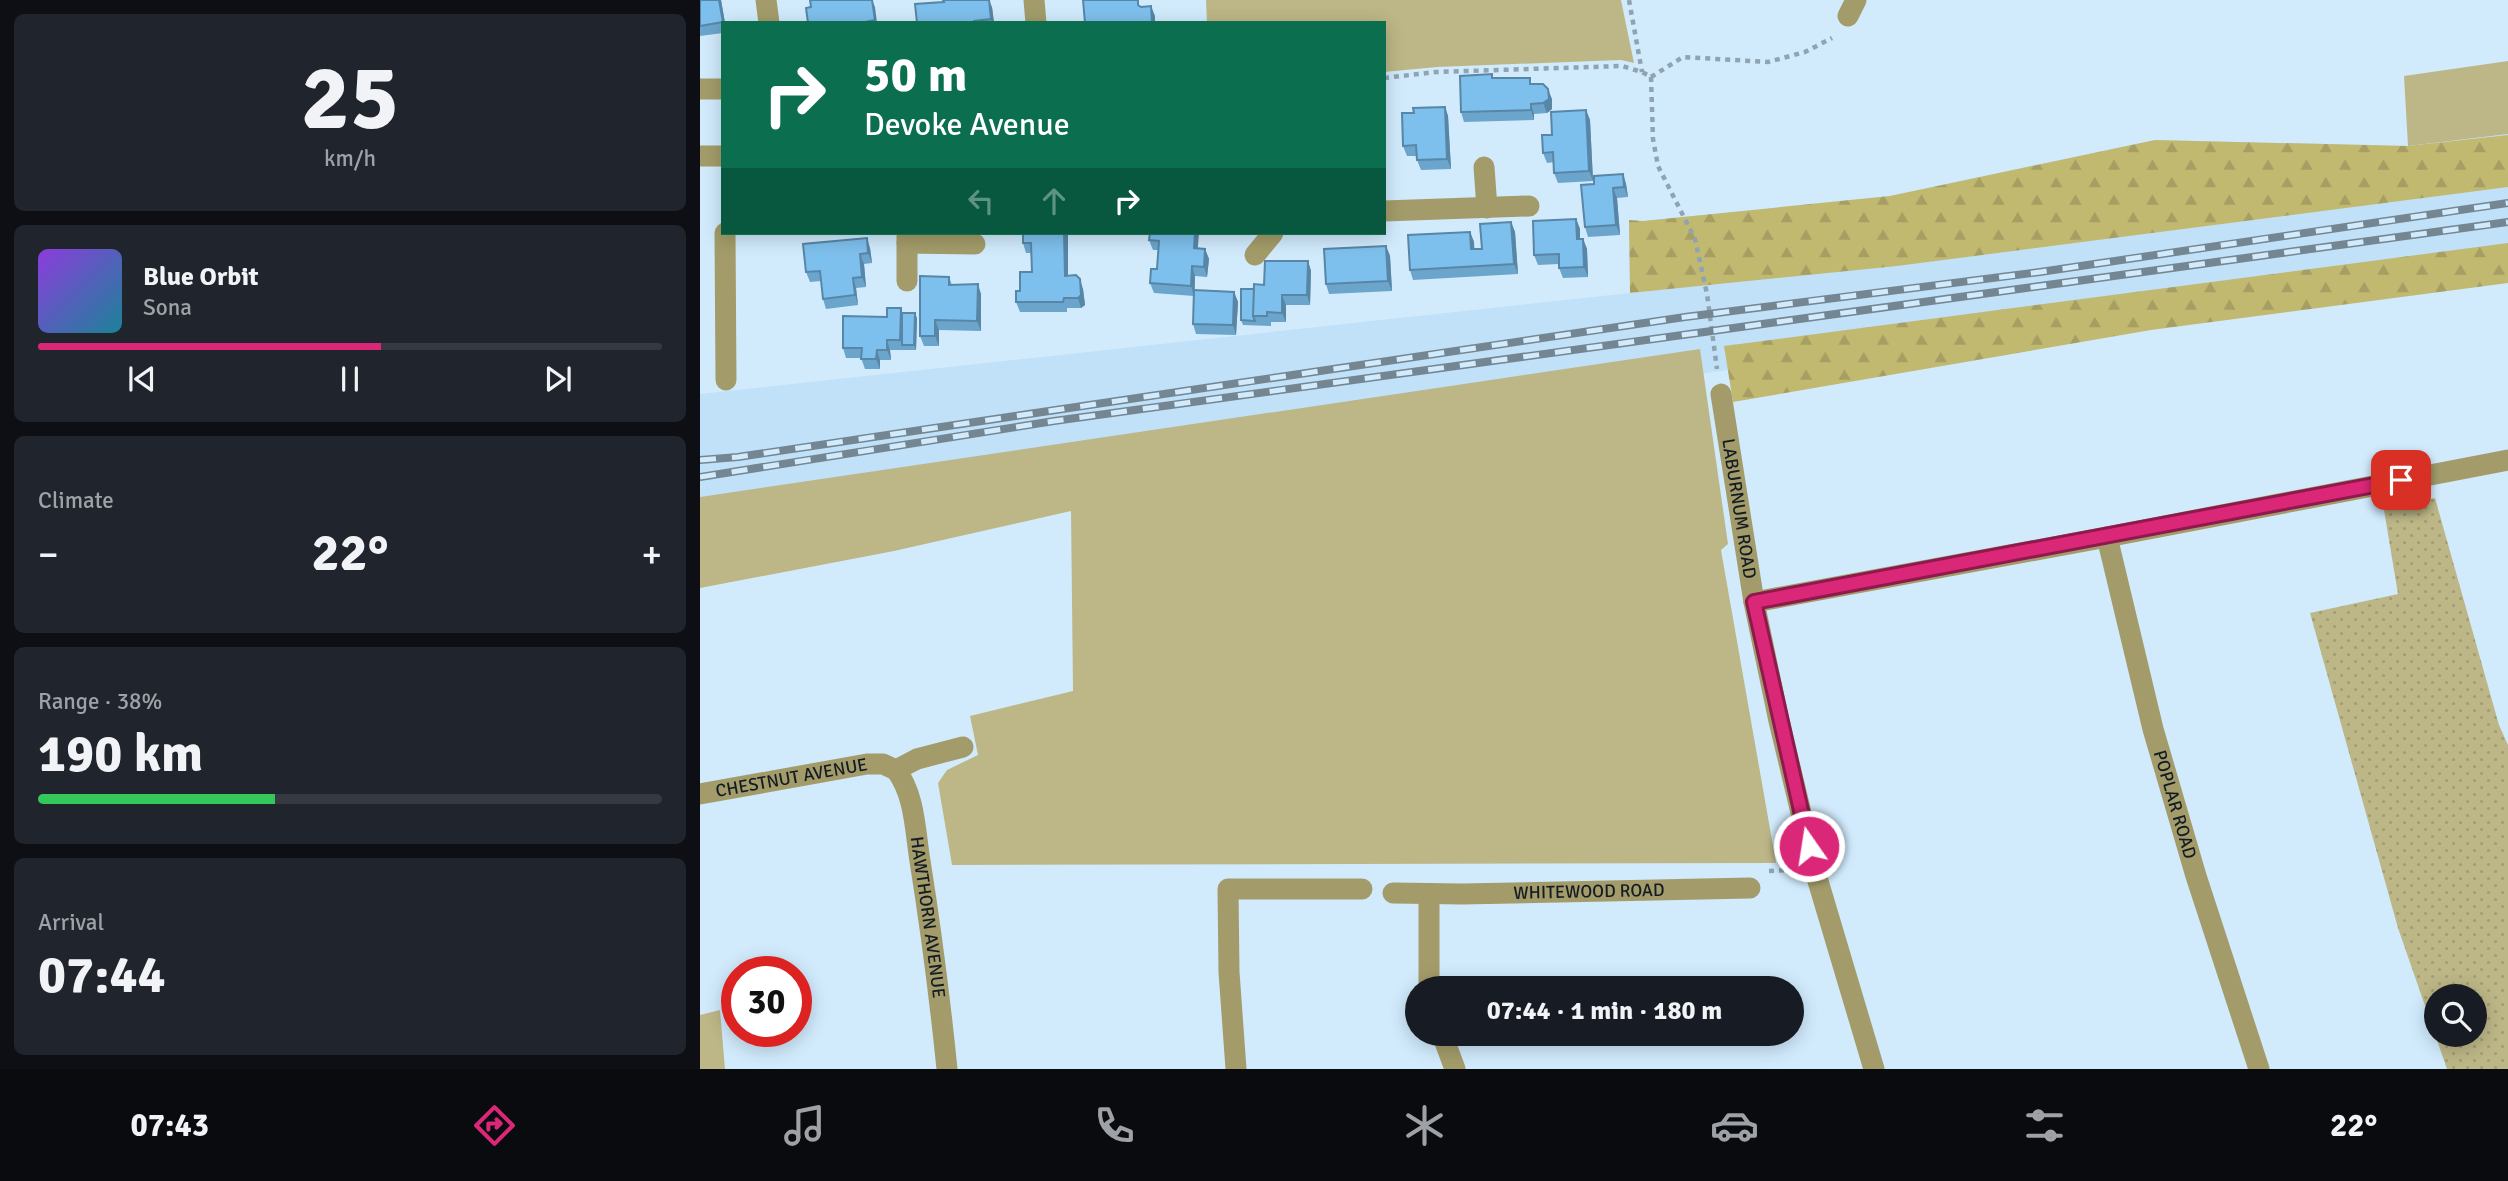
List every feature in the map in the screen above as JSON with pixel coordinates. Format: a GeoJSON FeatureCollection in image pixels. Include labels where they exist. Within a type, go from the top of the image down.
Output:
{"type":"FeatureCollection","features":[{"type":"Feature","properties":{"kind":"street"},"geometry":{"type":"LineString","coordinates":[[766,0],[769,21]]}},
{"type":"Feature","properties":{"kind":"street"},"geometry":{"type":"LineString","coordinates":[[1034,0],[1036,21]]}},
{"type":"Feature","properties":{"kind":"street"},"geometry":{"type":"LineString","coordinates":[[700,89],[721,89]]}},
{"type":"Feature","properties":{"kind":"street"},"geometry":{"type":"LineString","coordinates":[[700,156],[721,156]]}},
{"type":"Feature","properties":{"kind":"street"},"geometry":{"type":"LineString","coordinates":[[1484,167],[1487,208]]}},
{"type":"Feature","properties":{"kind":"street"},"geometry":{"type":"LineString","coordinates":[[1386,211],[1529,206]]}},
{"type":"Feature","properties":{"kind":"street"},"geometry":{"type":"LineString","coordinates":[[725,235],[726,380]]}},
{"type":"Feature","properties":{"kind":"street"},"geometry":{"type":"LineString","coordinates":[[1255,255],[1271,235]]}},
{"type":"Feature","properties":{"kind":"street"},"geometry":{"type":"LineString","coordinates":[[907,281],[907,238],[975,244]]}},
{"type":"Feature","properties":{"kind":"street","name":"LABURNUM ROAD"},"geometry":{"type":"LineString","coordinates":[[1721,394],[1754,602],[1779,721],[1815,871],[1874,1069]]}},
{"type":"Feature","properties":{"kind":"street"},"geometry":{"type":"LineString","coordinates":[[1754,602],[2508,460]]}},
{"type":"Feature","properties":{"kind":"street","name":"POPLAR ROAD"},"geometry":{"type":"LineString","coordinates":[[2108,537],[2153,729],[2196,876],[2259,1069]]}},
{"type":"Feature","properties":{"kind":"street"},"geometry":{"type":"LineString","coordinates":[[896,770],[917,759],[963,747]]}},
{"type":"Feature","properties":{"kind":"street","name":"CHESTNUT AVENUE"},"geometry":{"type":"LineString","coordinates":[[700,794],[867,764],[883,764],[896,770]]}},
{"type":"Feature","properties":{"kind":"street","name":"HAWTHORN AVENUE"},"geometry":{"type":"LineString","coordinates":[[896,770],[904,780],[910,796],[928,913],[947,1069]]}},
{"type":"Feature","properties":{"kind":"street","name":"WHITEWOOD ROAD"},"geometry":{"type":"LineString","coordinates":[[1393,893],[1750,888]]}},
{"type":"Feature","properties":{"kind":"street"},"geometry":{"type":"LineString","coordinates":[[1236,1069],[1229,972],[1228,889],[1362,889]]}},
{"type":"Feature","properties":{"kind":"street"},"geometry":{"type":"LineString","coordinates":[[1429,894],[1429,976]]}},
{"type":"Feature","properties":{"kind":"street"},"geometry":{"type":"LineString","coordinates":[[1446,1046],[1455,1069]]}},
{"type":"Feature","properties":{"kind":"path"},"geometry":{"type":"LineString","coordinates":[[1629,0],[1642,72]]}},
{"type":"Feature","properties":{"kind":"path"},"geometry":{"type":"LineString","coordinates":[[1651,78],[1683,57],[1768,62],[1785,59],[1834,37],[1852,8]]}},
{"type":"Feature","properties":{"kind":"path"},"geometry":{"type":"LineString","coordinates":[[1386,78],[1436,72],[1622,66],[1642,72],[1651,78]]}},
{"type":"Feature","properties":{"kind":"path"},"geometry":{"type":"LineString","coordinates":[[1651,78],[1653,139],[1658,166],[1695,239],[1707,294],[1712,345],[1721,394]]}},
{"type":"Feature","properties":{"kind":"path"},"geometry":{"type":"LineString","coordinates":[[1750,888],[1770,870],[1815,871]]}},
{"type":"Feature","properties":{"kind":"shaded area"},"geometry":{"type":"Polygon","coordinates":[[[1206,0],[1621,0],[1634,63],[1621,60],[1437,67],[1386,72],[1386,21],[1207,21],[1206,0]]]}},
{"type":"Feature","properties":{"kind":"shaded area"},"geometry":{"type":"Polygon","coordinates":[[[2508,61],[2508,134],[2408,146],[2404,76],[2508,61]]]}},
{"type":"Feature","properties":{"kind":"shaded area"},"geometry":{"type":"Polygon","coordinates":[[[2508,134],[2508,272],[1728,370],[700,525],[700,394],[1630,293],[1629,220],[1643,221],[1890,196],[2155,140],[2408,146],[2508,134]]]}},
{"type":"Feature","properties":{"kind":"shaded area"},"geometry":{"type":"Polygon","coordinates":[[[1700,349],[1728,544],[1721,550],[1776,863],[952,865],[938,783],[947,770],[978,755],[970,716],[1073,691],[1071,511],[894,551],[700,588],[700,497],[1700,349]]]}},
{"type":"Feature","properties":{"kind":"shaded area"},"geometry":{"type":"Polygon","coordinates":[[[2435,498],[2499,725],[2508,745],[2508,1069],[2447,1069],[2439,1047],[2487,1047],[2487,984],[2424,984],[2424,1003],[2398,928],[2310,613],[2398,594],[2384,510],[2435,498]]]}},
{"type":"Feature","properties":{"kind":"shaded area"},"geometry":{"type":"Polygon","coordinates":[[[720,1010],[721,1047],[723,1047],[725,1069],[700,1069],[700,1015],[720,1010]]]}},
{"type":"Feature","properties":{"kind":"green space"},"geometry":{"type":"Polygon","coordinates":[[[2508,135],[2508,187],[1897,266],[1630,293],[1629,220],[1643,221],[1890,196],[2155,140],[2408,146],[2508,135]]]}},
{"type":"Feature","properties":{"kind":"green space"},"geometry":{"type":"Polygon","coordinates":[[[2508,243],[2508,283],[2151,330],[1733,402],[1724,346],[2508,243]]]}},
{"type":"Feature","properties":{"kind":"building"},"geometry":{"type":"Polygon","coordinates":[[[700,0],[719,0],[723,21],[700,26],[700,0]]]}},
{"type":"Feature","properties":{"kind":"building"},"geometry":{"type":"Polygon","coordinates":[[[810,0],[872,0],[875,20],[808,21],[806,8],[811,7],[810,0]]]}},
{"type":"Feature","properties":{"kind":"building"},"geometry":{"type":"Polygon","coordinates":[[[943,0],[989,0],[991,19],[917,21],[915,4],[944,2],[943,0]]]}},
{"type":"Feature","properties":{"kind":"building"},"geometry":{"type":"Polygon","coordinates":[[[1083,0],[1138,0],[1141,7],[1151,6],[1152,21],[1085,21],[1083,0]]]}},
{"type":"Feature","properties":{"kind":"building"},"geometry":{"type":"Polygon","coordinates":[[[1492,74],[1492,78],[1530,78],[1530,84],[1543,84],[1548,89],[1549,99],[1543,103],[1531,104],[1531,110],[1461,112],[1460,76],[1492,74]]]}},
{"type":"Feature","properties":{"kind":"building"},"geometry":{"type":"Polygon","coordinates":[[[1445,107],[1447,159],[1417,160],[1416,145],[1403,146],[1402,113],[1414,113],[1413,108],[1445,107]]]}},
{"type":"Feature","properties":{"kind":"building"},"geometry":{"type":"Polygon","coordinates":[[[1586,110],[1589,171],[1554,173],[1553,152],[1543,153],[1542,135],[1552,135],[1551,112],[1586,110]]]}},
{"type":"Feature","properties":{"kind":"building"},"geometry":{"type":"Polygon","coordinates":[[[1623,174],[1624,187],[1613,188],[1616,225],[1585,227],[1581,185],[1594,184],[1594,176],[1623,174]]]}},
{"type":"Feature","properties":{"kind":"building"},"geometry":{"type":"Polygon","coordinates":[[[1576,219],[1577,239],[1583,239],[1584,267],[1559,268],[1559,254],[1534,255],[1533,221],[1576,219]]]}},
{"type":"Feature","properties":{"kind":"building"},"geometry":{"type":"Polygon","coordinates":[[[1511,222],[1514,264],[1410,270],[1408,235],[1470,232],[1471,249],[1482,249],[1480,224],[1511,222]]]}},
{"type":"Feature","properties":{"kind":"building"},"geometry":{"type":"Polygon","coordinates":[[[1023,235],[1064,235],[1065,276],[1076,275],[1080,279],[1081,295],[1078,298],[1064,298],[1063,302],[1016,302],[1016,291],[1020,291],[1020,272],[1032,272],[1031,243],[1023,243],[1023,235]]]}},
{"type":"Feature","properties":{"kind":"building"},"geometry":{"type":"Polygon","coordinates":[[[1150,235],[1195,235],[1194,248],[1205,249],[1204,267],[1192,266],[1191,286],[1150,283],[1151,269],[1157,269],[1159,241],[1149,240],[1150,235]]]}},
{"type":"Feature","properties":{"kind":"building"},"geometry":{"type":"Polygon","coordinates":[[[867,238],[868,253],[860,254],[862,277],[853,278],[855,295],[823,299],[820,271],[806,272],[803,244],[867,238]]]}},
{"type":"Feature","properties":{"kind":"building"},"geometry":{"type":"Polygon","coordinates":[[[1386,246],[1388,281],[1326,284],[1324,249],[1386,246]]]}},
{"type":"Feature","properties":{"kind":"building"},"geometry":{"type":"Polygon","coordinates":[[[1265,261],[1308,261],[1307,295],[1282,295],[1282,313],[1267,312],[1267,316],[1253,316],[1254,284],[1264,285],[1265,261]]]}},
{"type":"Feature","properties":{"kind":"building"},"geometry":{"type":"Polygon","coordinates":[[[920,276],[949,277],[949,285],[978,284],[977,321],[935,320],[935,336],[920,336],[920,276]]]}},
{"type":"Feature","properties":{"kind":"building"},"geometry":{"type":"Polygon","coordinates":[[[1241,289],[1254,289],[1255,321],[1241,320],[1241,289]]]}},
{"type":"Feature","properties":{"kind":"building"},"geometry":{"type":"Polygon","coordinates":[[[1194,290],[1234,292],[1233,325],[1193,324],[1194,290]]]}},
{"type":"Feature","properties":{"kind":"building"},"geometry":{"type":"Polygon","coordinates":[[[887,308],[901,308],[900,340],[887,340],[887,350],[877,350],[876,359],[861,359],[862,348],[843,348],[843,316],[887,317],[887,308]]]}},
{"type":"Feature","properties":{"kind":"building"},"geometry":{"type":"Polygon","coordinates":[[[902,313],[915,313],[914,345],[902,345],[902,313]]]}},
{"type":"Feature","properties":{"kind":"railway"},"geometry":{"type":"LineString","coordinates":[[700,460],[738,457],[1685,317],[2040,272],[2508,203]]}},
{"type":"Feature","properties":{"kind":"railway"},"geometry":{"type":"LineString","coordinates":[[700,477],[1054,421],[2508,222]]}},
{"type":"Feature","properties":{"kind":"route"},"geometry":{"type":"LineString","coordinates":[[1809,846],[1754,602],[2401,480]]}}]}
